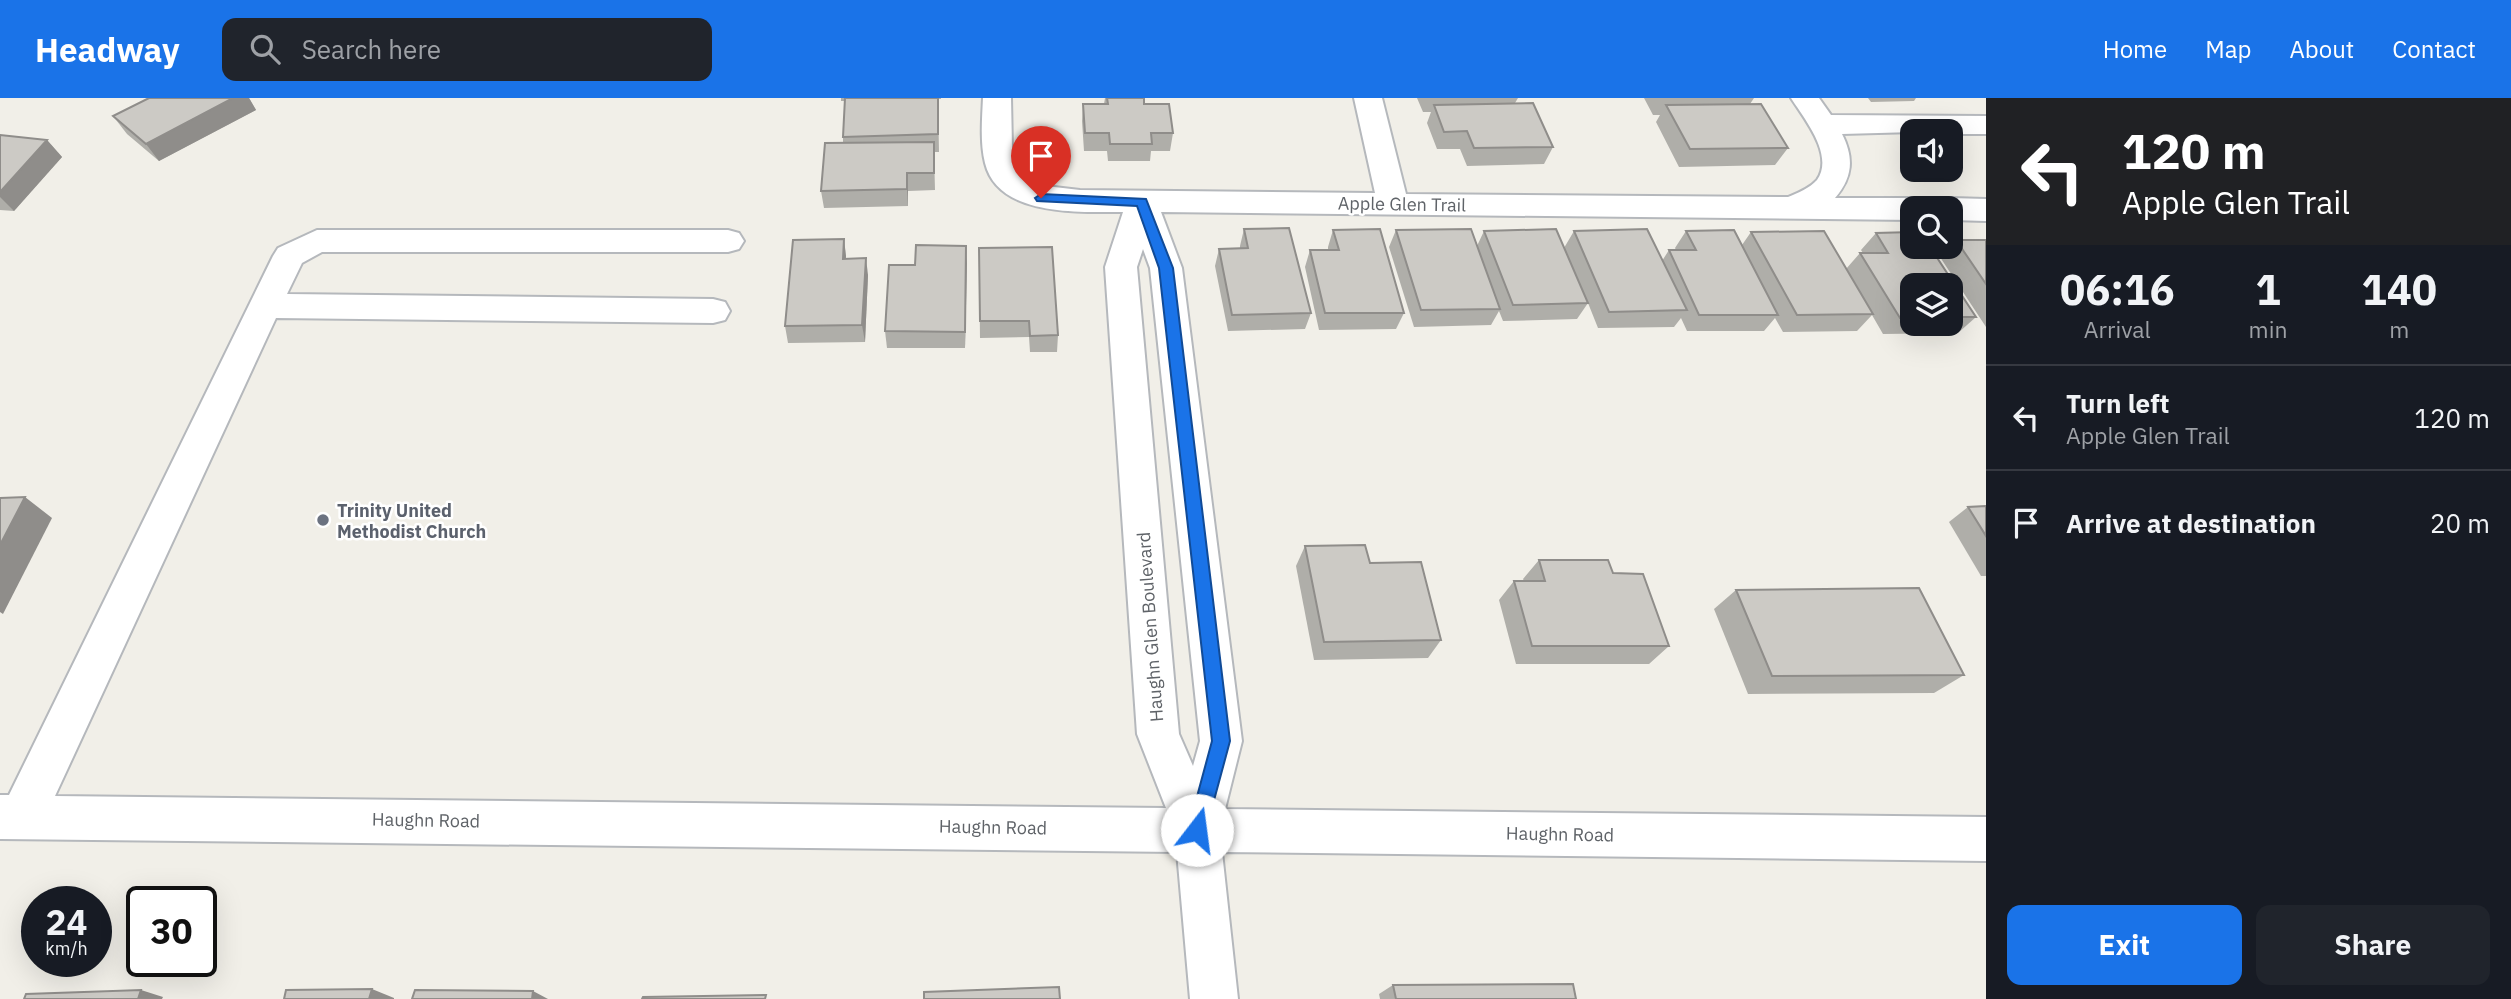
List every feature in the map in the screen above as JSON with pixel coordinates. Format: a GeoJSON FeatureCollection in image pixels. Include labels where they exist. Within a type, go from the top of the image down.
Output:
{"type":"FeatureCollection","features":[{"type":"Feature","properties":{"kind":"street","name":"Apple Glen Trail"},"geometry":{"type":"LineString","coordinates":[[997,98],[998,166],[1012,188],[1041,198],[1142,202],[1900,209]]}},
{"type":"Feature","properties":{"kind":"street"},"geometry":{"type":"LineString","coordinates":[[1368,98],[1393,204]]}},
{"type":"Feature","properties":{"kind":"street"},"geometry":{"type":"LineString","coordinates":[[1793,208],[1827,188],[1836,168],[1834,147],[1805,98]]}},
{"type":"Feature","properties":{"kind":"street"},"geometry":{"type":"LineString","coordinates":[[1821,124],[1986,125]]}},
{"type":"Feature","properties":{"kind":"street"},"geometry":{"type":"LineString","coordinates":[[1142,202],[1166,268],[1221,741],[1197,830],[1214,999]]}},
{"type":"Feature","properties":{"kind":"street","name":"Haughn Glen Boulevard"},"geometry":{"type":"LineString","coordinates":[[1142,202],[1122,267],[1158,734],[1197,830]]}},
{"type":"Feature","properties":{"kind":"street"},"geometry":{"type":"LineString","coordinates":[[1963,209],[1986,210]]}},
{"type":"Feature","properties":{"kind":"street"},"geometry":{"type":"LineString","coordinates":[[11,817],[289,256],[317,241],[728,241]]}},
{"type":"Feature","properties":{"kind":"street"},"geometry":{"type":"LineString","coordinates":[[266,306],[713,312]]}},
{"type":"Feature","properties":{"kind":"street"},"geometry":{"type":"LineString","coordinates":[[1139,488],[1192,489]]}},
{"type":"Feature","properties":{"kind":"street"},"geometry":{"type":"LineString","coordinates":[[1150,621],[1207,622]]}},
{"type":"Feature","properties":{"kind":"street","name":"Haughn Road"},"geometry":{"type":"LineString","coordinates":[[11,817],[1986,839]]}},
{"type":"Feature","properties":{"kind":"building"},"geometry":{"type":"Polygon","coordinates":[[[149,98],[233,98],[146,144],[113,116],[149,98]]]}},
{"type":"Feature","properties":{"kind":"building"},"geometry":{"type":"Polygon","coordinates":[[[845,98],[938,98],[938,134],[843,137],[845,98]]]}},
{"type":"Feature","properties":{"kind":"building"},"geometry":{"type":"Polygon","coordinates":[[[1107,98],[1144,98],[1144,104],[1169,104],[1173,133],[1151,133],[1152,144],[1110,144],[1109,133],[1085,133],[1083,104],[1108,104],[1107,98]]]}},
{"type":"Feature","properties":{"kind":"building"},"geometry":{"type":"Polygon","coordinates":[[[1533,103],[1553,147],[1474,148],[1467,131],[1444,132],[1434,105],[1533,103]]]}},
{"type":"Feature","properties":{"kind":"building"},"geometry":{"type":"Polygon","coordinates":[[[1761,104],[1788,148],[1690,149],[1666,105],[1761,104]]]}},
{"type":"Feature","properties":{"kind":"building"},"geometry":{"type":"Polygon","coordinates":[[[0,135],[47,140],[0,192],[0,135]]]}},
{"type":"Feature","properties":{"kind":"building"},"geometry":{"type":"Polygon","coordinates":[[[934,142],[934,173],[907,173],[907,189],[821,191],[825,143],[934,142]]]}},
{"type":"Feature","properties":{"kind":"building"},"geometry":{"type":"Polygon","coordinates":[[[1289,228],[1311,313],[1232,315],[1219,249],[1248,248],[1244,229],[1289,228]]]}},
{"type":"Feature","properties":{"kind":"building"},"geometry":{"type":"Polygon","coordinates":[[[1380,229],[1404,313],[1325,313],[1310,250],[1339,250],[1333,230],[1380,229]]]}},
{"type":"Feature","properties":{"kind":"building"},"geometry":{"type":"Polygon","coordinates":[[[1471,229],[1500,309],[1421,310],[1396,230],[1471,229]]]}},
{"type":"Feature","properties":{"kind":"building"},"geometry":{"type":"Polygon","coordinates":[[[1556,229],[1588,303],[1513,305],[1484,231],[1556,229]]]}},
{"type":"Feature","properties":{"kind":"building"},"geometry":{"type":"Polygon","coordinates":[[[1647,229],[1687,310],[1609,312],[1574,231],[1647,229]]]}},
{"type":"Feature","properties":{"kind":"building"},"geometry":{"type":"Polygon","coordinates":[[[1734,230],[1778,315],[1699,315],[1669,250],[1696,250],[1686,231],[1734,230]]]}},
{"type":"Feature","properties":{"kind":"building"},"geometry":{"type":"Polygon","coordinates":[[[1824,231],[1873,314],[1797,315],[1751,232],[1824,231]]]}},
{"type":"Feature","properties":{"kind":"building"},"geometry":{"type":"Polygon","coordinates":[[[1900,232],[1900,259],[1938,259],[1947,273],[1900,273],[1900,318],[1860,253],[1888,253],[1876,233],[1900,232]]]}},
{"type":"Feature","properties":{"kind":"building"},"geometry":{"type":"Polygon","coordinates":[[[844,239],[843,259],[866,258],[862,325],[785,326],[793,240],[844,239]]]}},
{"type":"Feature","properties":{"kind":"building"},"geometry":{"type":"Polygon","coordinates":[[[1963,240],[1986,240],[1986,284],[1963,250],[1963,240]]]}},
{"type":"Feature","properties":{"kind":"building"},"geometry":{"type":"Polygon","coordinates":[[[916,245],[966,246],[965,332],[885,331],[889,265],[915,265],[916,245]]]}},
{"type":"Feature","properties":{"kind":"building"},"geometry":{"type":"Polygon","coordinates":[[[1052,247],[1058,335],[1030,336],[1029,321],[980,321],[979,248],[1052,247]]]}},
{"type":"Feature","properties":{"kind":"building"},"geometry":{"type":"Polygon","coordinates":[[[1963,297],[1976,317],[1963,317],[1963,297]]]}},
{"type":"Feature","properties":{"kind":"building"},"geometry":{"type":"Polygon","coordinates":[[[25,497],[0,545],[0,498],[25,497]]]}},
{"type":"Feature","properties":{"kind":"building"},"geometry":{"type":"Polygon","coordinates":[[[1986,506],[1986,536],[1968,507],[1986,506]]]}},
{"type":"Feature","properties":{"kind":"building"},"geometry":{"type":"Polygon","coordinates":[[[1365,545],[1370,563],[1421,562],[1441,640],[1324,642],[1305,546],[1365,545]]]}},
{"type":"Feature","properties":{"kind":"building"},"geometry":{"type":"Polygon","coordinates":[[[1539,560],[1608,560],[1613,573],[1643,574],[1669,646],[1532,646],[1514,581],[1545,581],[1539,560]]]}},
{"type":"Feature","properties":{"kind":"building"},"geometry":{"type":"Polygon","coordinates":[[[1919,588],[1964,675],[1772,676],[1736,590],[1919,588]]]}},
{"type":"Feature","properties":{"kind":"building"},"geometry":{"type":"Polygon","coordinates":[[[1573,984],[1576,999],[1396,999],[1393,985],[1573,984]]]}},
{"type":"Feature","properties":{"kind":"building"},"geometry":{"type":"Polygon","coordinates":[[[1059,987],[1060,999],[924,999],[924,992],[1059,987]]]}},
{"type":"Feature","properties":{"kind":"building"},"geometry":{"type":"Polygon","coordinates":[[[372,989],[369,999],[284,999],[286,990],[372,989]]]}},
{"type":"Feature","properties":{"kind":"building"},"geometry":{"type":"Polygon","coordinates":[[[141,990],[138,999],[24,999],[26,994],[141,990]]]}},
{"type":"Feature","properties":{"kind":"building"},"geometry":{"type":"Polygon","coordinates":[[[415,990],[533,991],[532,999],[412,999],[415,990]]]}},
{"type":"Feature","properties":{"kind":"building"},"geometry":{"type":"Polygon","coordinates":[[[766,995],[765,999],[642,999],[643,997],[766,995]]]}},
{"type":"Feature","properties":{"kind":"place","name":"Trinity United Methodist Church"},"geometry":{"type":"Point","coordinates":[323,520]}},
{"type":"Feature","properties":{"kind":"route"},"geometry":{"type":"LineString","coordinates":[[1041,198],[1142,202],[1166,268],[1221,741],[1197,830]]}}]}
